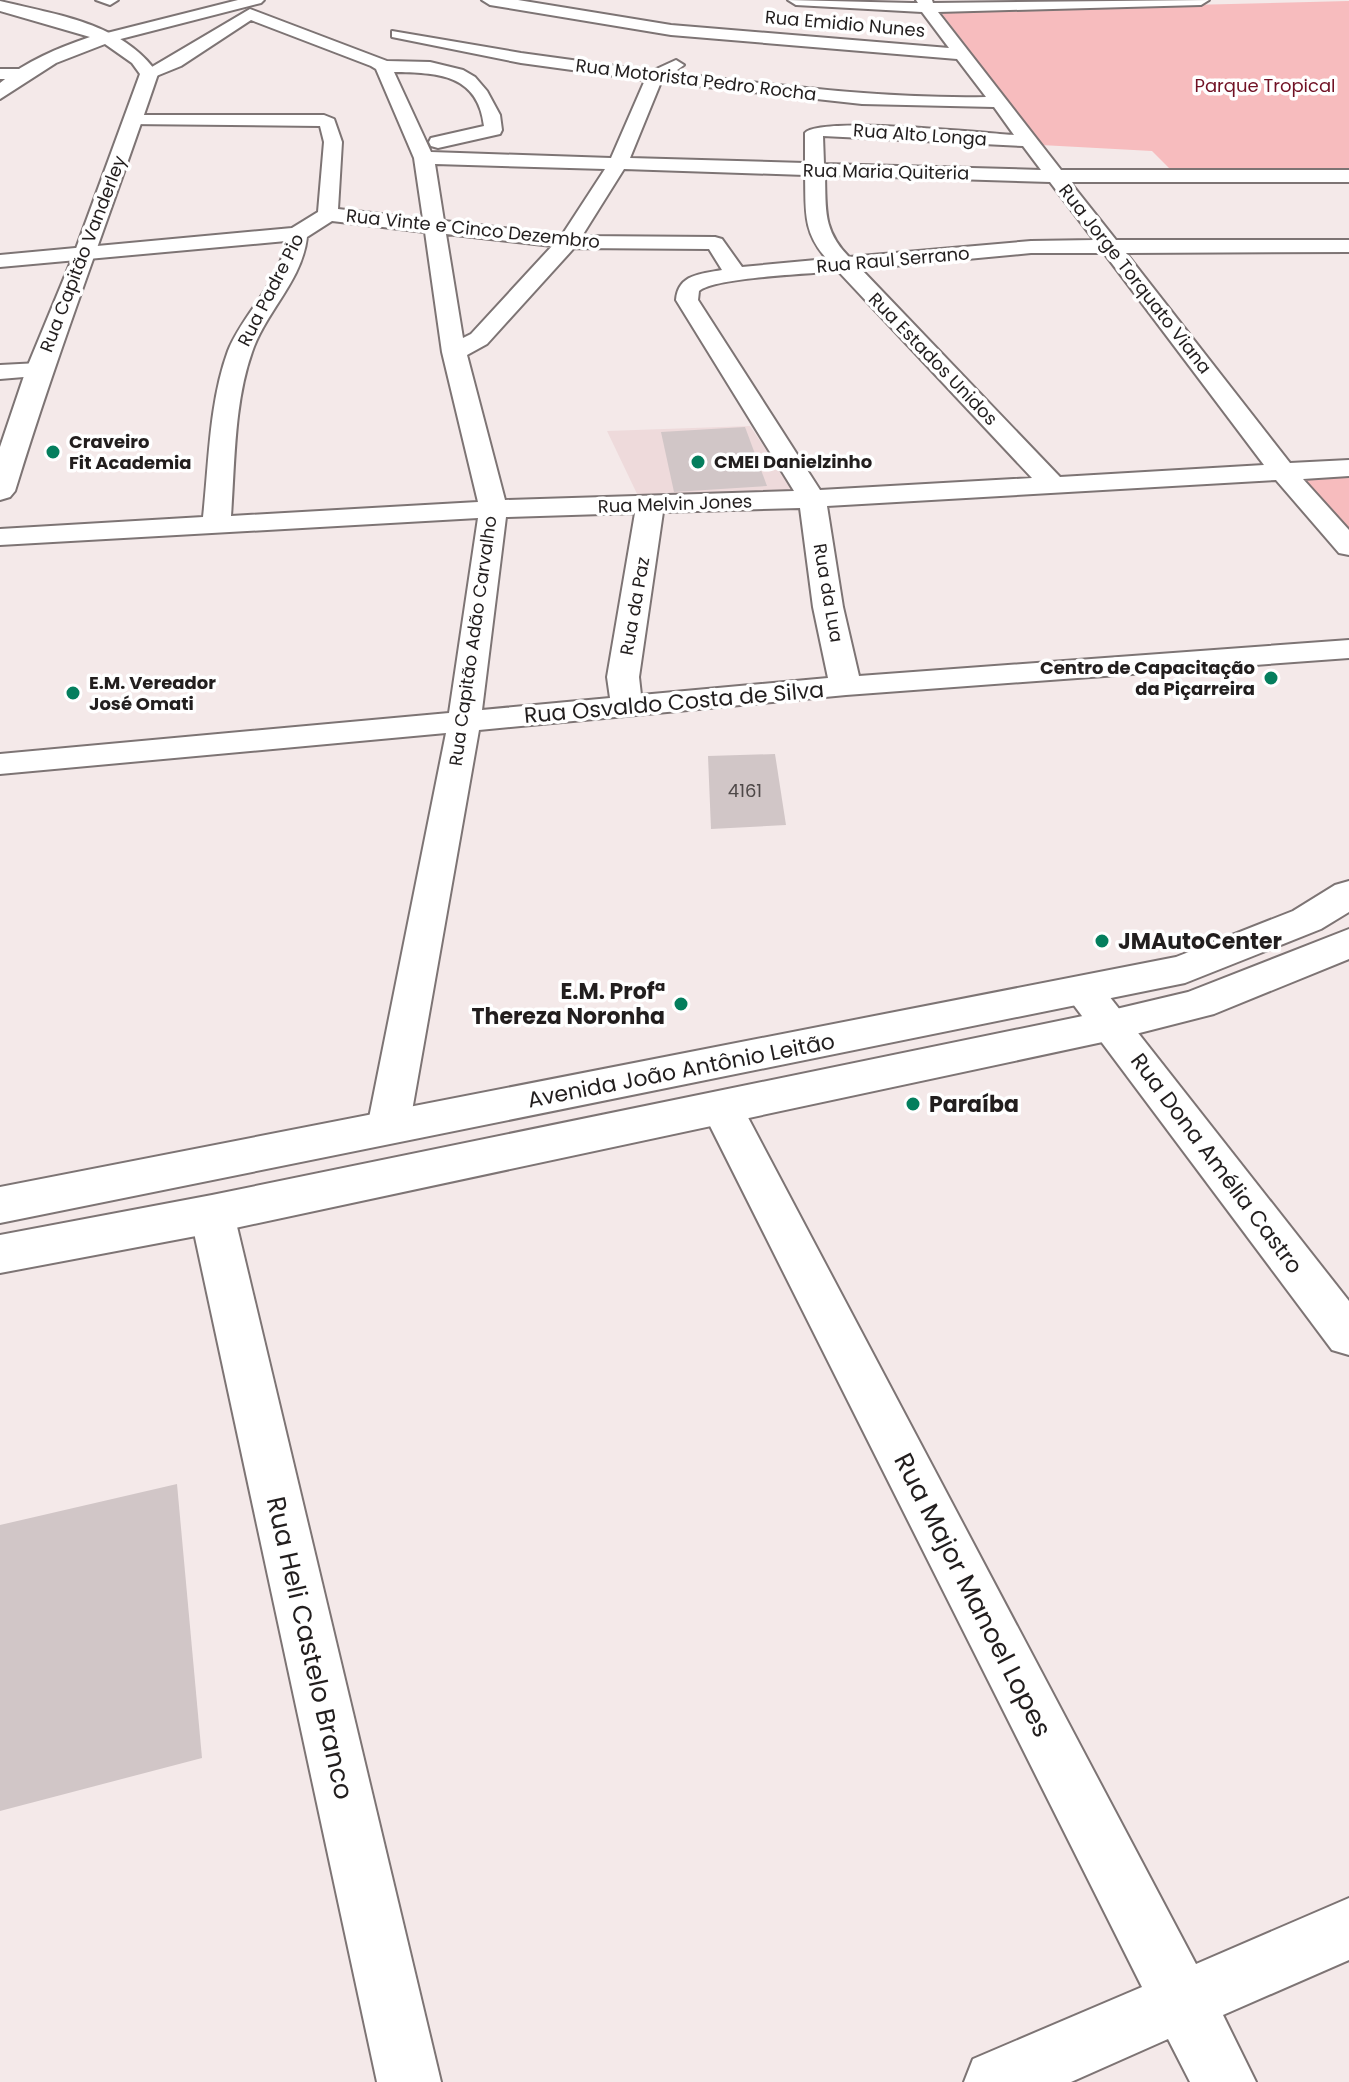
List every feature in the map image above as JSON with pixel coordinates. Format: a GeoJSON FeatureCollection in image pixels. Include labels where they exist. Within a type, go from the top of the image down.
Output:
{"type":"FeatureCollection","features":[{"type":"Feature","properties":{"kind":"street"},"geometry":{"type":"LineString","coordinates":[[104,0],[110,0]]}},
{"type":"Feature","properties":{"kind":"street"},"geometry":{"type":"LineString","coordinates":[[0,93],[21,74],[68,50],[105,38],[274,0]]}},
{"type":"Feature","properties":{"kind":"street","name":"Rua Emidio Nunes"},"geometry":{"type":"LineString","coordinates":[[490,0],[671,30],[961,54]]}},
{"type":"Feature","properties":{"kind":"street"},"geometry":{"type":"LineString","coordinates":[[796,0],[925,3],[1201,0]]}},
{"type":"Feature","properties":{"kind":"street","name":"Rua Jorge Torquato Viana"},"geometry":{"type":"LineString","coordinates":[[925,3],[996,102],[1283,472],[1349,547]]}},
{"type":"Feature","properties":{"kind":"street"},"geometry":{"type":"LineString","coordinates":[[0,6],[74,26],[105,38],[144,63],[149,74],[174,64],[253,7]]}},
{"type":"Feature","properties":{"kind":"street"},"geometry":{"type":"LineString","coordinates":[[253,7],[332,46],[383,66],[451,71],[465,75],[479,87],[492,116],[493,130],[421,151]]}},
{"type":"Feature","properties":{"kind":"street"},"geometry":{"type":"LineString","coordinates":[[486,18],[537,7]]}},
{"type":"Feature","properties":{"kind":"street"},"geometry":{"type":"LineString","coordinates":[[671,30],[690,10]]}},
{"type":"Feature","properties":{"kind":"street"},"geometry":{"type":"LineString","coordinates":[[332,46],[443,26]]}},
{"type":"Feature","properties":{"kind":"street"},"geometry":{"type":"LineString","coordinates":[[454,352],[479,339],[495,324],[568,242],[619,162],[655,76],[732,35]]}},
{"type":"Feature","properties":{"kind":"street","name":"Rua Motorista Pedro Rocha"},"geometry":{"type":"LineString","coordinates":[[385,36],[655,76],[872,100],[996,102]]}},
{"type":"Feature","properties":{"kind":"street","name":"Rua Capitão Adão Carvalho"},"geometry":{"type":"LineString","coordinates":[[383,66],[421,151],[436,226],[454,352],[493,509],[464,722],[388,1128]]}},
{"type":"Feature","properties":{"kind":"street"},"geometry":{"type":"LineString","coordinates":[[0,74],[21,74]]}},
{"type":"Feature","properties":{"kind":"street","name":"Rua Capitão Vanderley"},"geometry":{"type":"LineString","coordinates":[[0,491],[39,370],[86,254],[149,74]]}},
{"type":"Feature","properties":{"kind":"street","name":"Rua Padre Pio"},"geometry":{"type":"LineString","coordinates":[[133,120],[290,118],[328,123],[333,133],[326,196],[328,214],[297,234],[296,250],[249,328],[240,352],[233,384],[216,524]]}},
{"type":"Feature","properties":{"kind":"street","name":"Rua Alto Longa"},"geometry":{"type":"LineString","coordinates":[[814,133],[835,129],[1027,141]]}},
{"type":"Feature","properties":{"kind":"street","name":"Rua Estados Unidos"},"geometry":{"type":"LineString","coordinates":[[814,133],[816,216],[822,241],[1054,486]]}},
{"type":"Feature","properties":{"kind":"street","name":"Rua Maria Quiteria"},"geometry":{"type":"LineString","coordinates":[[421,151],[815,170],[1054,176],[1349,176]]}},
{"type":"Feature","properties":{"kind":"street","name":"Rua Vinte e Cinco Dezembro"},"geometry":{"type":"LineString","coordinates":[[328,214],[568,242],[715,243],[736,274]]}},
{"type":"Feature","properties":{"kind":"street"},"geometry":{"type":"LineString","coordinates":[[0,261],[297,234]]}},
{"type":"Feature","properties":{"kind":"street","name":"Rua Raul Serrano"},"geometry":{"type":"LineString","coordinates":[[812,499],[687,300],[688,289],[697,281],[736,274],[1031,247],[1349,246]]}},
{"type":"Feature","properties":{"kind":"street"},"geometry":{"type":"LineString","coordinates":[[0,372],[39,370]]}},
{"type":"Feature","properties":{"kind":"street","name":"Rua Melvin Jones"},"geometry":{"type":"LineString","coordinates":[[0,537],[493,509],[812,499],[1349,468]]}},
{"type":"Feature","properties":{"kind":"street","name":"Rua da Lua"},"geometry":{"type":"LineString","coordinates":[[812,499],[828,607],[846,686]]}},
{"type":"Feature","properties":{"kind":"street","name":"Rua da Paz"},"geometry":{"type":"LineString","coordinates":[[627,708],[623,677],[650,505]]}},
{"type":"Feature","properties":{"kind":"street","name":"Rua Osvaldo Costa de Silva"},"geometry":{"type":"LineString","coordinates":[[0,764],[846,686],[1349,649]]}},
{"type":"Feature","properties":{"kind":"street","name":"Avenida João Antônio Leitão"},"geometry":{"type":"LineString","coordinates":[[0,1254],[212,1214],[722,1108],[1098,1008],[1307,920],[1349,894]]}},
{"type":"Feature","properties":{"kind":"street","name":"Avenida João Antônio Leitão"},"geometry":{"type":"LineString","coordinates":[[0,1205],[388,1128],[1098,1008],[1199,1004],[1349,943]]}},
{"type":"Feature","properties":{"kind":"street","name":"Rua Dona Amélia Castro"},"geometry":{"type":"LineString","coordinates":[[1098,1008],[1349,1336]]}},
{"type":"Feature","properties":{"kind":"street","name":"Rua Major Manoel Lopes"},"geometry":{"type":"LineString","coordinates":[[722,1108],[1224,2082]]}},
{"type":"Feature","properties":{"kind":"street","name":"Rua Heli Castelo Branco"},"geometry":{"type":"LineString","coordinates":[[212,1214],[409,2082]]}},
{"type":"Feature","properties":{"kind":"street"},"geometry":{"type":"LineString","coordinates":[[996,2082],[1349,1929]]}},
{"type":"Feature","properties":{"kind":"shaded area","name":"CMEI Danielzinho"},"geometry":{"type":"Polygon","coordinates":[[[750,426],[796,494],[639,498],[607,431],[750,426]]]}},
{"type":"Feature","properties":{"kind":"green space","name":"Parque Tropical"},"geometry":{"type":"Polygon","coordinates":[[[1349,1],[1349,171],[1171,170],[1152,151],[1041,145],[940,11],[1349,1]]]}},
{"type":"Feature","properties":{"kind":"green space"},"geometry":{"type":"Polygon","coordinates":[[[1349,474],[1349,530],[1302,476],[1349,474]]]}},
{"type":"Feature","properties":{"kind":"building"},"geometry":{"type":"Polygon","coordinates":[[[745,427],[767,486],[674,492],[661,432],[745,427]]]}},
{"type":"Feature","properties":{"kind":"building"},"geometry":{"type":"Polygon","coordinates":[[[775,754],[786,825],[711,829],[708,756],[775,754]]]}},
{"type":"Feature","properties":{"kind":"building"},"geometry":{"type":"Polygon","coordinates":[[[177,1484],[202,1758],[0,1811],[0,1525],[177,1484]]]}},
{"type":"Feature","properties":{"kind":"place","name":"Craveiro Fit Academia"},"geometry":{"type":"Point","coordinates":[53,452]}},
{"type":"Feature","properties":{"kind":"place","name":"CMEI Danielzinho"},"geometry":{"type":"Point","coordinates":[698,462]}},
{"type":"Feature","properties":{"kind":"place","name":"Centro de Capacitação da Piçarreira"},"geometry":{"type":"Point","coordinates":[1271,678]}},
{"type":"Feature","properties":{"kind":"place","name":"E.M. Vereador José Omati"},"geometry":{"type":"Point","coordinates":[73,693]}},
{"type":"Feature","properties":{"kind":"place","name":"JMAutoCenter"},"geometry":{"type":"Point","coordinates":[1102,941]}},
{"type":"Feature","properties":{"kind":"place","name":"E.M. Profª Thereza Noronha"},"geometry":{"type":"Point","coordinates":[681,1004]}},
{"type":"Feature","properties":{"kind":"place","name":"Paraíba"},"geometry":{"type":"Point","coordinates":[913,1104]}}]}
